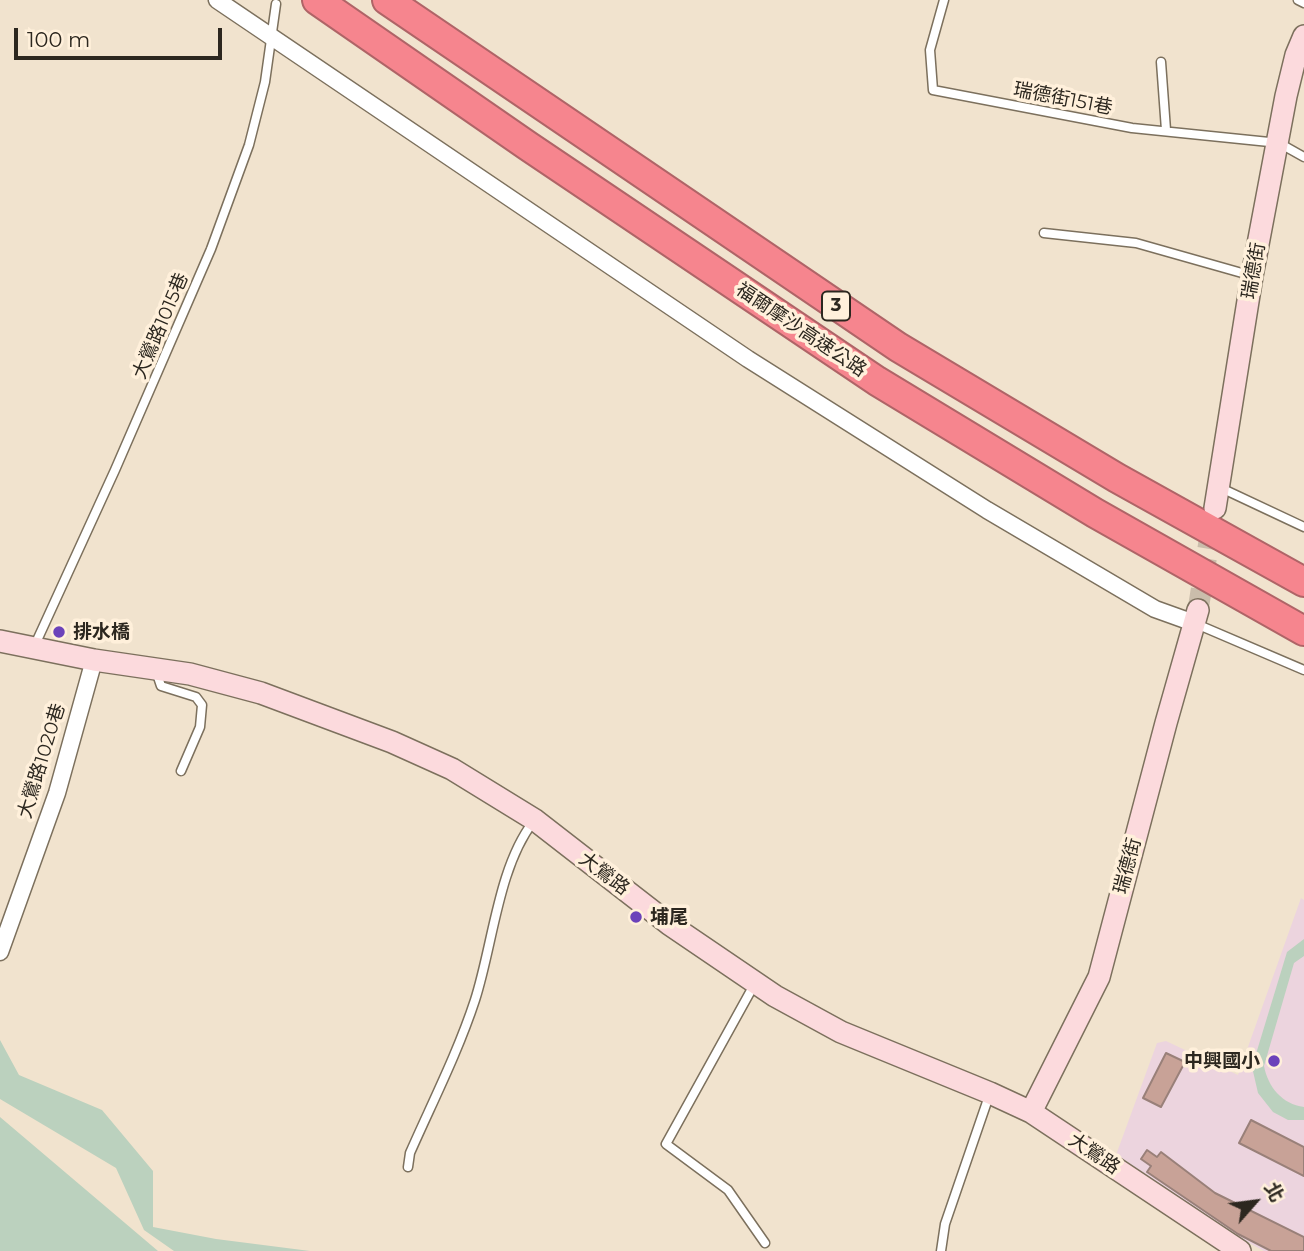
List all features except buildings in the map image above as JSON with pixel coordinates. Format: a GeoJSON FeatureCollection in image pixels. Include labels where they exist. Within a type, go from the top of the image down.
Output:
{"type":"FeatureCollection","features":[{"type":"Feature","properties":{"kind":"highway","name":"福爾摩沙高速公路"},"geometry":{"type":"LineString","coordinates":[[317,0],[539,154],[877,382],[1095,513],[1304,631]]}},
{"type":"Feature","properties":{"kind":"highway","name":"福爾摩沙高速公路"},"geometry":{"type":"LineString","coordinates":[[387,0],[898,347],[1117,478],[1304,582]]}},
{"type":"Feature","properties":{"kind":"street"},"geometry":{"type":"LineString","coordinates":[[217,0],[748,359],[987,510],[1155,609],[1196,616]]}},
{"type":"Feature","properties":{"kind":"street","name":"瑞德街"},"geometry":{"type":"LineString","coordinates":[[1217,497],[1252,276],[1286,96],[1296,55],[1304,36]]}},
{"type":"Feature","properties":{"kind":"street","name":"瑞德街"},"geometry":{"type":"LineString","coordinates":[[1031,1112],[1099,977],[1196,616]]}},
{"type":"Feature","properties":{"kind":"street","name":"大鶯路"},"geometry":{"type":"LineString","coordinates":[[0,641],[94,660],[155,668],[261,693],[392,742],[452,769],[535,820],[669,923],[775,996],[841,1032],[1031,1112],[1240,1251]]}},
{"type":"Feature","properties":{"kind":"street","name":"大鶯路1020巷"},"geometry":{"type":"LineString","coordinates":[[0,952],[57,793],[94,660]]}},
{"type":"Feature","properties":{"kind":"lane","name":"瑞德街151巷"},"geometry":{"type":"LineString","coordinates":[[944,0],[930,50],[933,90],[1132,128],[1279,143]]}},
{"type":"Feature","properties":{"kind":"lane"},"geometry":{"type":"LineString","coordinates":[[1298,0],[1304,3]]}},
{"type":"Feature","properties":{"kind":"lane","name":"大鶯路1015巷"},"geometry":{"type":"LineString","coordinates":[[34,647],[211,249],[249,145],[265,82],[276,4]]}},
{"type":"Feature","properties":{"kind":"lane"},"geometry":{"type":"LineString","coordinates":[[1161,62],[1167,130]]}},
{"type":"Feature","properties":{"kind":"lane"},"geometry":{"type":"LineString","coordinates":[[1279,143],[1304,157]]}},
{"type":"Feature","properties":{"kind":"lane"},"geometry":{"type":"LineString","coordinates":[[1044,233],[1136,243],[1252,276]]}},
{"type":"Feature","properties":{"kind":"lane"},"geometry":{"type":"LineString","coordinates":[[1217,497],[1304,527]]}},
{"type":"Feature","properties":{"kind":"lane"},"geometry":{"type":"LineString","coordinates":[[1196,616],[1304,670]]}},
{"type":"Feature","properties":{"kind":"lane"},"geometry":{"type":"LineString","coordinates":[[155,668],[161,686],[196,697],[202,705],[200,727],[181,771]]}},
{"type":"Feature","properties":{"kind":"lane"},"geometry":{"type":"LineString","coordinates":[[408,1167],[410,1153],[475,1000],[512,860],[522,836],[535,820]]}},
{"type":"Feature","properties":{"kind":"lane"},"geometry":{"type":"LineString","coordinates":[[756,982],[666,1144],[728,1190],[765,1243]]}},
{"type":"Feature","properties":{"kind":"lane"},"geometry":{"type":"LineString","coordinates":[[941,1251],[944,1224],[990,1093]]}},
{"type":"Feature","properties":{"kind":"shaded area","name":"中興國小"},"geometry":{"type":"Polygon","coordinates":[[[1301,898],[1304,900],[1304,1251],[1264,1251],[1203,1218],[1116,1155],[1157,1043],[1166,1041],[1238,1075],[1301,898]]]}},
{"type":"Feature","properties":{"kind":"green space"},"geometry":{"type":"Polygon","coordinates":[[[1304,939],[1304,956],[1294,963],[1264,1066],[1277,1093],[1289,1102],[1304,1107],[1304,1120],[1288,1120],[1273,1112],[1258,1093],[1252,1067],[1287,952],[1304,939]]]}},
{"type":"Feature","properties":{"kind":"green space"},"geometry":{"type":"Polygon","coordinates":[[[0,1040],[19,1075],[102,1110],[153,1171],[153,1227],[216,1239],[310,1251],[174,1251],[144,1230],[116,1168],[0,1099],[0,1040]]]}},
{"type":"Feature","properties":{"kind":"green space"},"geometry":{"type":"Polygon","coordinates":[[[0,1117],[158,1251],[0,1251],[0,1117]]]}},
{"type":"Feature","properties":{"kind":"tunnel"},"geometry":{"type":"LineString","coordinates":[[1198,610],[1213,517]]}},
{"type":"Feature","properties":{"kind":"place","name":"排水橋"},"geometry":{"type":"Point","coordinates":[59,632]}},
{"type":"Feature","properties":{"kind":"place","name":"埔尾"},"geometry":{"type":"Point","coordinates":[636,917]}},
{"type":"Feature","properties":{"kind":"place","name":"中興國小"},"geometry":{"type":"Point","coordinates":[1274,1061]}}]}
